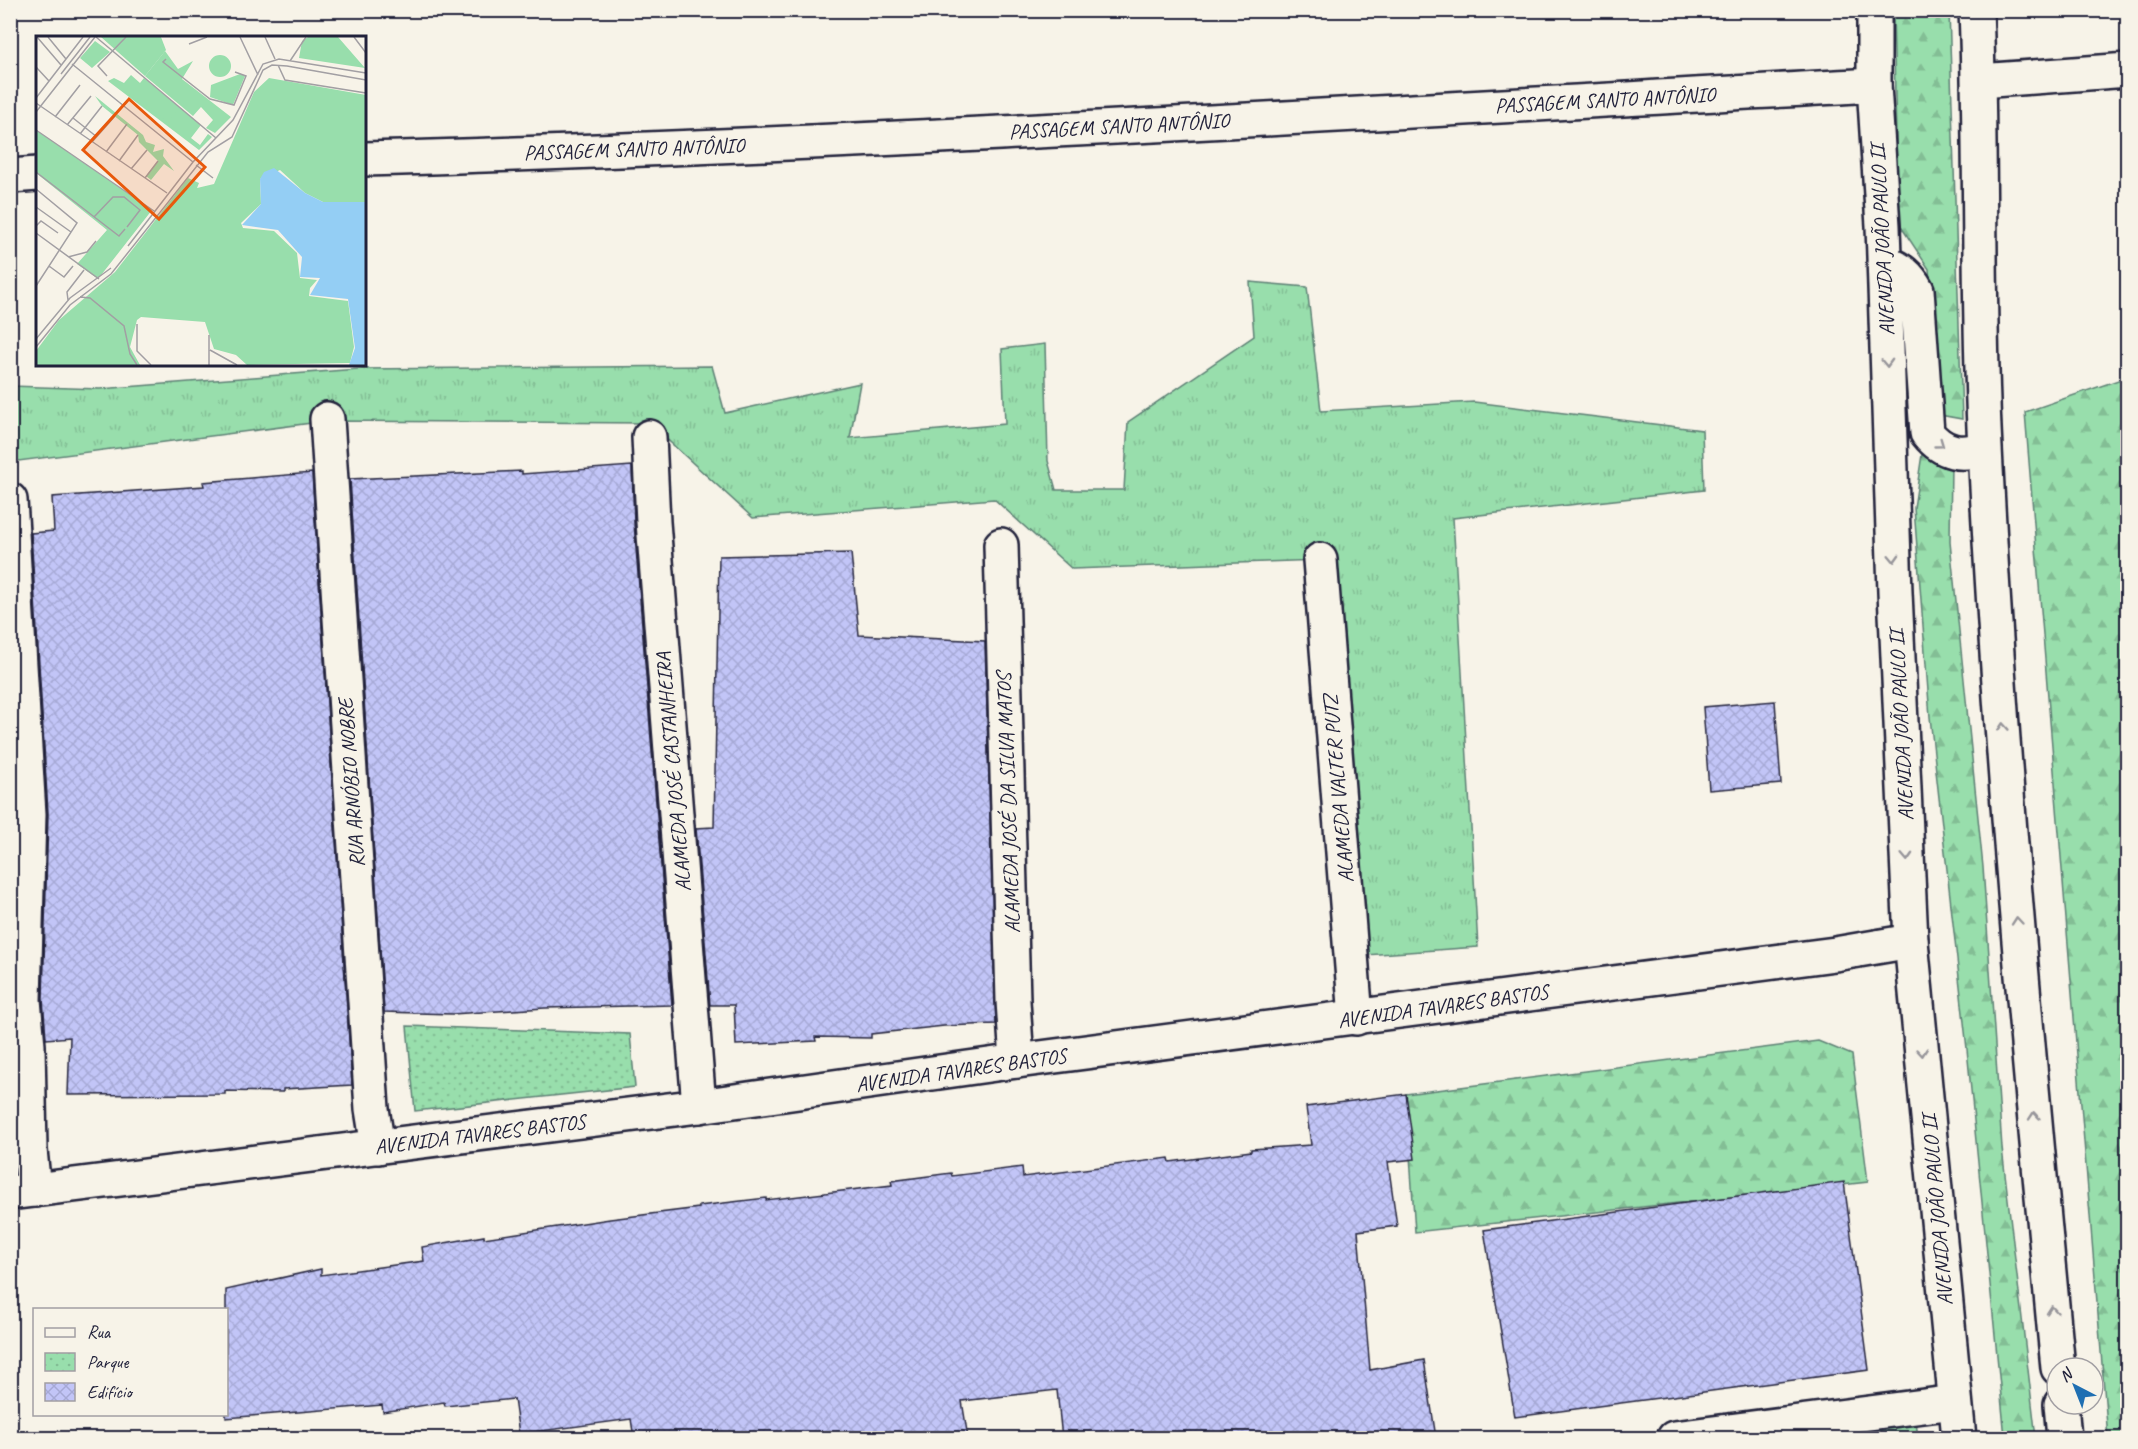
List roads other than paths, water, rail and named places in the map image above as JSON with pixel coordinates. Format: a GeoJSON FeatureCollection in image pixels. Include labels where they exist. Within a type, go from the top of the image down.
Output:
{"type":"FeatureCollection","features":[{"type":"Feature","properties":{"kind":"street","name":"AVENIDA JOÃO PAULO II"},"geometry":{"type":"LineString","coordinates":[[1874,10],[1874,86],[1884,262],[1895,603],[1911,941],[1959,1438]]}},
{"type":"Feature","properties":{"kind":"street"},"geometry":{"type":"LineString","coordinates":[[1976,10],[1979,81],[1979,248],[1985,447],[2016,918],[2057,1356]]}},
{"type":"Feature","properties":{"kind":"street"},"geometry":{"type":"LineString","coordinates":[[1979,81],[2127,70]]}},
{"type":"Feature","properties":{"kind":"street","name":"PASSAGEM SANTO ANTÔNIO"},"geometry":{"type":"LineString","coordinates":[[366,159],[607,152],[1874,86]]}},
{"type":"Feature","properties":{"kind":"street"},"geometry":{"type":"LineString","coordinates":[[10,176],[36,174]]}},
{"type":"Feature","properties":{"kind":"street"},"geometry":{"type":"LineString","coordinates":[[1884,262],[1896,266],[1909,277],[1917,290],[1927,433],[1938,445],[1950,451],[1972,452],[1985,447]]}},
{"type":"Feature","properties":{"kind":"street","name":"RUA ARNÓBIO NOBRE"},"geometry":{"type":"LineString","coordinates":[[327,419],[372,1109],[378,1147]]}},
{"type":"Feature","properties":{"kind":"street","name":"ALAMEDA JOSÉ CASTANHEIRA"},"geometry":{"type":"LineString","coordinates":[[649,437],[653,522],[699,1106]]}},
{"type":"Feature","properties":{"kind":"street"},"geometry":{"type":"LineString","coordinates":[[10,500],[29,814],[24,1000],[19,1047],[30,1150],[22,1192]]}},
{"type":"Feature","properties":{"kind":"street","name":"ALAMEDA JOSÉ DA SILVA MATOS"},"geometry":{"type":"LineString","coordinates":[[1000,545],[1013,1001],[1017,1061]]}},
{"type":"Feature","properties":{"kind":"street","name":"ALAMEDA VALTER PUTZ"},"geometry":{"type":"LineString","coordinates":[[1320,560],[1356,1018]]}},
{"type":"Feature","properties":{"kind":"street","name":"AVENIDA TAVARES BASTOS"},"geometry":{"type":"LineString","coordinates":[[22,1192],[699,1106],[1017,1061],[1835,954],[1911,941]]}},
{"type":"Feature","properties":{"kind":"street"},"geometry":{"type":"LineString","coordinates":[[1674,1438],[1955,1402]]}},
{"type":"Feature","properties":{"kind":"street"},"geometry":{"type":"LineString","coordinates":[[2062,1416],[2064,1438]]}}]}
